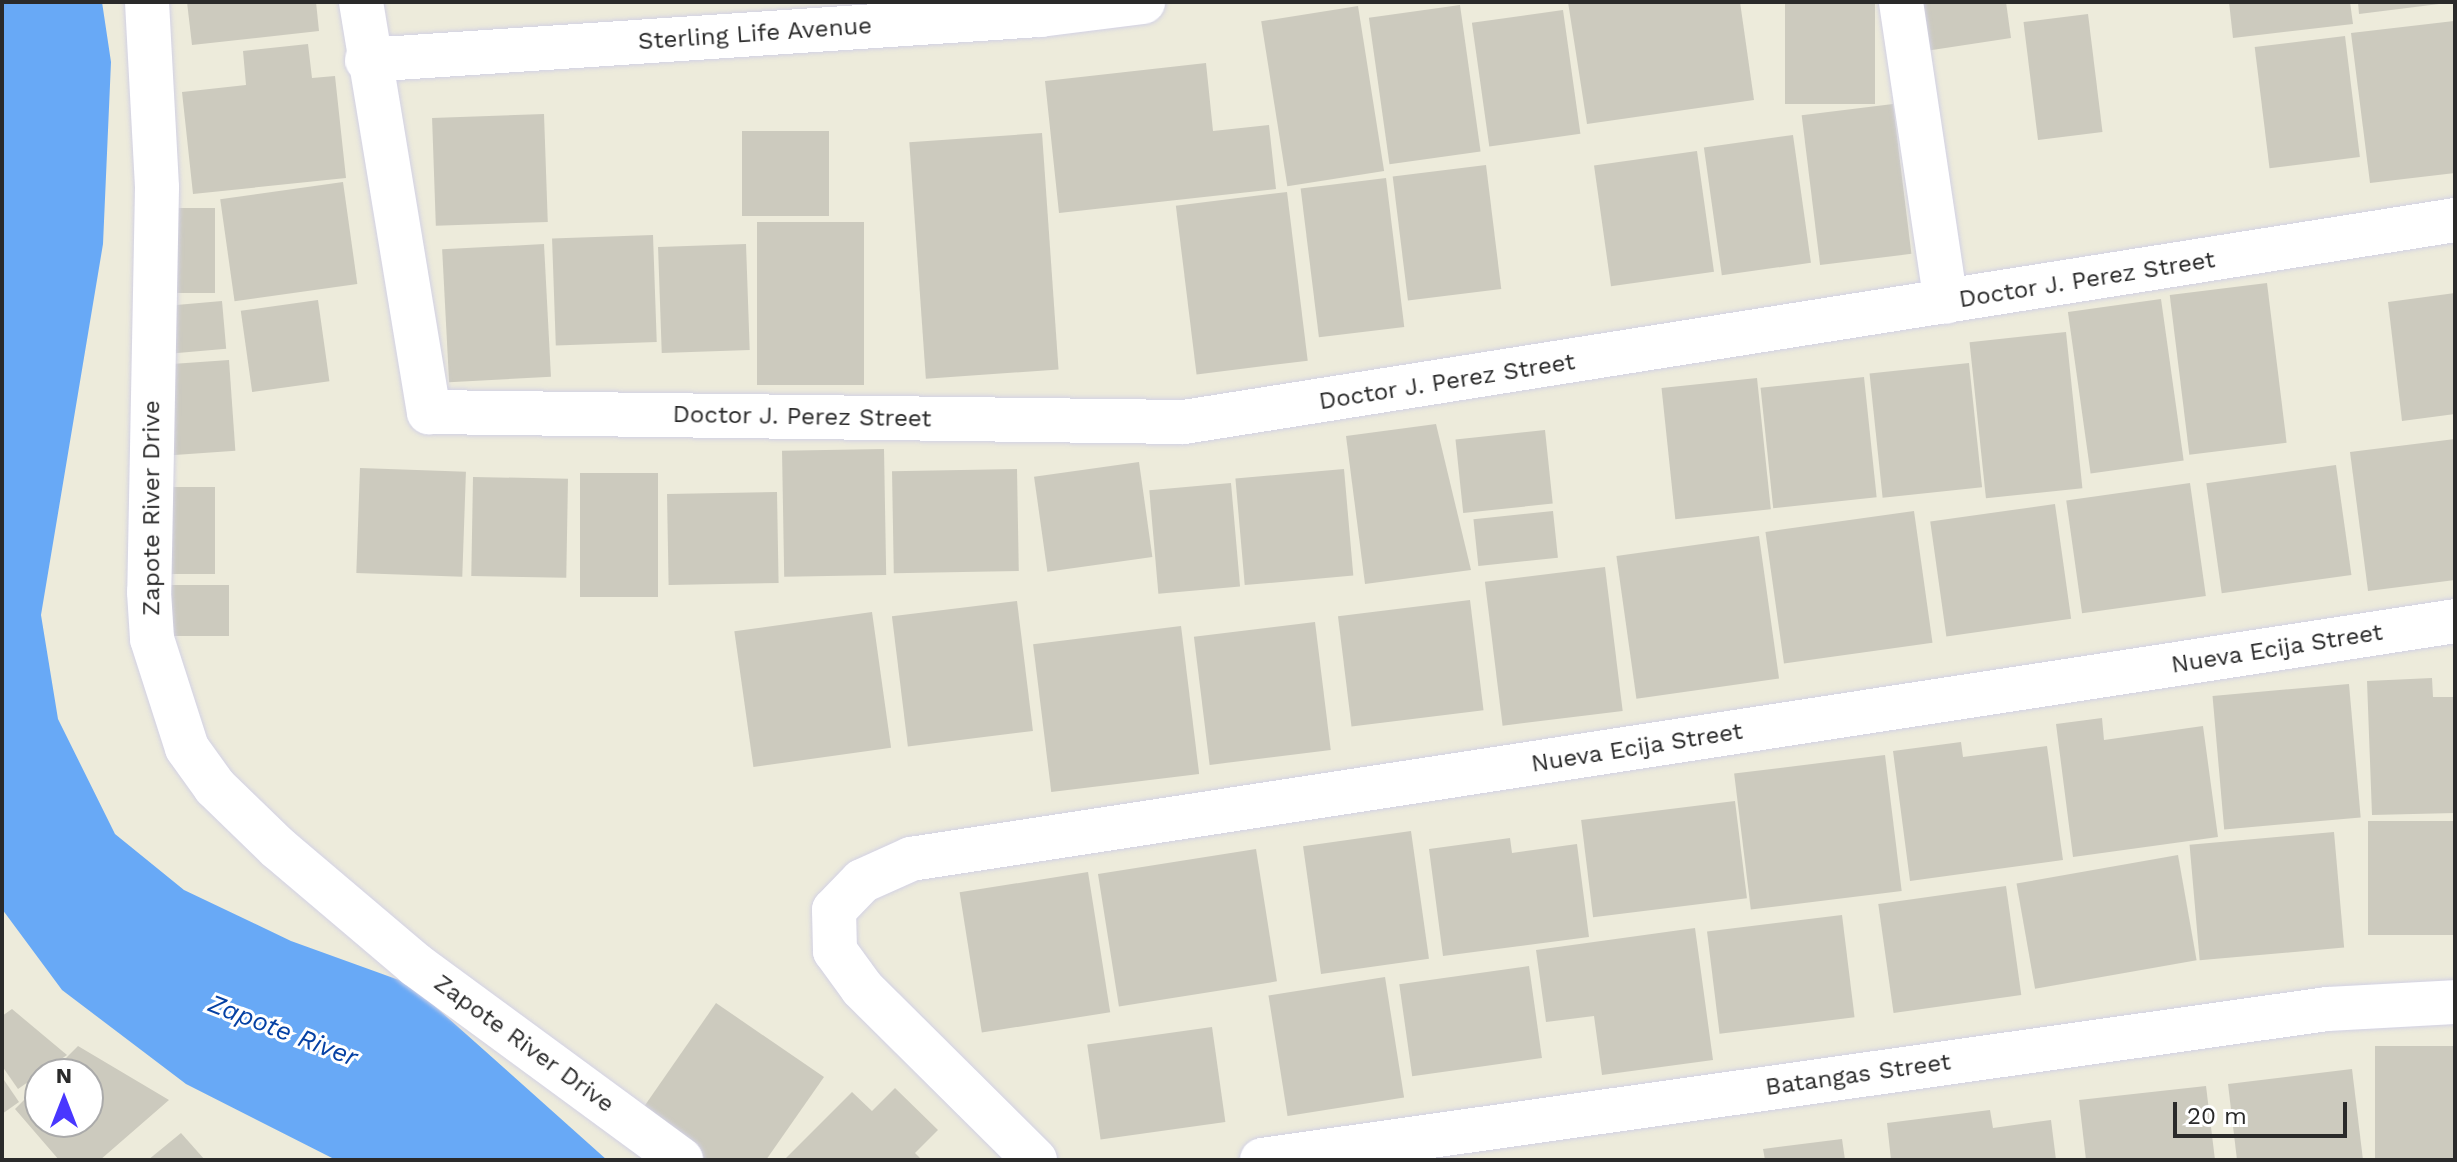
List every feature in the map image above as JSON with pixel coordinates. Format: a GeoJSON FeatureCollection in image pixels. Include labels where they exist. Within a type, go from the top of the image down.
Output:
{"type":"FeatureCollection","features":[{"type":"Feature","properties":{"kind":"street","name":"Zapote River Drive"},"geometry":{"type":"LineString","coordinates":[[147,2],[157,188],[149,592],[152,639],[187,748],[215,787],[278,848],[416,965],[681,1160]]}},
{"type":"Feature","properties":{"kind":"street"},"geometry":{"type":"LineString","coordinates":[[361,2],[367,60]]}},
{"type":"Feature","properties":{"kind":"street","name":"Sterling Life Avenue"},"geometry":{"type":"LineString","coordinates":[[367,60],[1040,15],[1143,2]]}},
{"type":"Feature","properties":{"kind":"street"},"geometry":{"type":"LineString","coordinates":[[1901,2],[1946,302]]}},
{"type":"Feature","properties":{"kind":"street","name":"Doctor J. Perez Street"},"geometry":{"type":"LineString","coordinates":[[367,60],[429,412],[1184,422],[2455,220]]}},
{"type":"Feature","properties":{"kind":"street","name":"Nueva Ecija Street"},"geometry":{"type":"LineString","coordinates":[[1035,1160],[862,988],[835,951],[834,910],[862,881],[911,859],[2455,621]]}},
{"type":"Feature","properties":{"kind":"street","name":"Batangas Street"},"geometry":{"type":"LineString","coordinates":[[1262,1160],[2327,1009],[2455,1002]]}},
{"type":"Feature","properties":{"kind":"water","name":"Zapote River"},"geometry":{"type":"Polygon","coordinates":[[[2,2],[102,2],[111,62],[103,244],[41,615],[58,719],[115,834],[184,890],[291,941],[410,984],[607,1160],[336,1160],[186,1084],[62,990],[2,909],[2,2]]]}},
{"type":"Feature","properties":{"kind":"building"},"geometry":{"type":"Polygon","coordinates":[[[187,2],[316,2],[319,31],[192,45],[187,2]]]}},
{"type":"Feature","properties":{"kind":"building"},"geometry":{"type":"Polygon","coordinates":[[[1568,2],[1740,2],[1754,100],[1587,124],[1568,2]]]}},
{"type":"Feature","properties":{"kind":"building"},"geometry":{"type":"Polygon","coordinates":[[[1785,2],[1875,2],[1875,104],[1785,104],[1785,2]]]}},
{"type":"Feature","properties":{"kind":"building"},"geometry":{"type":"Polygon","coordinates":[[[1912,2],[2006,2],[2011,38],[1919,52],[1912,2]]]}},
{"type":"Feature","properties":{"kind":"building"},"geometry":{"type":"Polygon","coordinates":[[[2229,2],[2350,2],[2353,24],[2233,38],[2229,2]]]}},
{"type":"Feature","properties":{"kind":"building"},"geometry":{"type":"Polygon","coordinates":[[[2358,2],[2438,2],[2439,4],[2359,14],[2358,2]]]}},
{"type":"Feature","properties":{"kind":"building"},"geometry":{"type":"Polygon","coordinates":[[[1460,5],[1481,152],[1389,164],[1369,18],[1460,5]]]}},
{"type":"Feature","properties":{"kind":"building"},"geometry":{"type":"Polygon","coordinates":[[[1358,6],[1384,171],[1287,186],[1261,21],[1358,6]]]}},
{"type":"Feature","properties":{"kind":"building"},"geometry":{"type":"Polygon","coordinates":[[[1563,10],[1580,134],[1489,147],[1472,23],[1563,10]]]}},
{"type":"Feature","properties":{"kind":"building"},"geometry":{"type":"Polygon","coordinates":[[[2088,14],[2103,132],[2038,140],[2023,22],[2088,14]]]}},
{"type":"Feature","properties":{"kind":"building"},"geometry":{"type":"Polygon","coordinates":[[[2454,21],[2455,173],[2370,183],[2351,33],[2454,21]]]}},
{"type":"Feature","properties":{"kind":"building"},"geometry":{"type":"Polygon","coordinates":[[[2345,36],[2360,157],[2270,168],[2255,47],[2345,36]]]}},
{"type":"Feature","properties":{"kind":"building"},"geometry":{"type":"Polygon","coordinates":[[[308,44],[312,78],[335,76],[346,178],[193,194],[182,92],[246,85],[243,51],[308,44]]]}},
{"type":"Feature","properties":{"kind":"building"},"geometry":{"type":"Polygon","coordinates":[[[1206,63],[1213,131],[1269,125],[1276,189],[1059,213],[1045,81],[1206,63]]]}},
{"type":"Feature","properties":{"kind":"building"},"geometry":{"type":"Polygon","coordinates":[[[1893,104],[1911,254],[1820,265],[1802,115],[1893,104]]]}},
{"type":"Feature","properties":{"kind":"building"},"geometry":{"type":"Polygon","coordinates":[[[544,114],[548,222],[436,226],[432,118],[544,114]]]}},
{"type":"Feature","properties":{"kind":"building"},"geometry":{"type":"Polygon","coordinates":[[[742,131],[829,131],[829,216],[742,216],[742,131]]]}},
{"type":"Feature","properties":{"kind":"building"},"geometry":{"type":"Polygon","coordinates":[[[1042,133],[1059,369],[926,379],[909,142],[1042,133]]]}},
{"type":"Feature","properties":{"kind":"building"},"geometry":{"type":"Polygon","coordinates":[[[1793,135],[1811,263],[1722,275],[1704,148],[1793,135]]]}},
{"type":"Feature","properties":{"kind":"building"},"geometry":{"type":"Polygon","coordinates":[[[1697,151],[1714,272],[1611,286],[1594,165],[1697,151]]]}},
{"type":"Feature","properties":{"kind":"building"},"geometry":{"type":"Polygon","coordinates":[[[1486,165],[1501,289],[1408,301],[1393,176],[1486,165]]]}},
{"type":"Feature","properties":{"kind":"building"},"geometry":{"type":"Polygon","coordinates":[[[1386,178],[1404,327],[1319,337],[1301,188],[1386,178]]]}},
{"type":"Feature","properties":{"kind":"building"},"geometry":{"type":"Polygon","coordinates":[[[343,182],[357,284],[235,301],[220,199],[343,182]]]}},
{"type":"Feature","properties":{"kind":"building"},"geometry":{"type":"Polygon","coordinates":[[[1287,192],[1308,361],[1197,374],[1176,206],[1287,192]]]}},
{"type":"Feature","properties":{"kind":"building"},"geometry":{"type":"Polygon","coordinates":[[[149,208],[215,208],[215,293],[149,293],[149,208]]]}},
{"type":"Feature","properties":{"kind":"building"},"geometry":{"type":"Polygon","coordinates":[[[757,222],[864,222],[864,385],[757,385],[757,222]]]}},
{"type":"Feature","properties":{"kind":"building"},"geometry":{"type":"Polygon","coordinates":[[[653,235],[657,342],[556,345],[552,239],[653,235]]]}},
{"type":"Feature","properties":{"kind":"building"},"geometry":{"type":"Polygon","coordinates":[[[544,244],[551,377],[449,382],[442,249],[544,244]]]}},
{"type":"Feature","properties":{"kind":"building"},"geometry":{"type":"Polygon","coordinates":[[[746,244],[750,350],[662,353],[658,247],[746,244]]]}},
{"type":"Feature","properties":{"kind":"building"},"geometry":{"type":"Polygon","coordinates":[[[2267,283],[2287,443],[2189,455],[2170,295],[2267,283]]]}},
{"type":"Feature","properties":{"kind":"building"},"geometry":{"type":"Polygon","coordinates":[[[2455,293],[2455,414],[2402,421],[2388,302],[2455,293]]]}},
{"type":"Feature","properties":{"kind":"building"},"geometry":{"type":"Polygon","coordinates":[[[2161,299],[2184,460],[2091,473],[2068,312],[2161,299]]]}},
{"type":"Feature","properties":{"kind":"building"},"geometry":{"type":"Polygon","coordinates":[[[318,300],[329,381],[252,392],[241,311],[318,300]]]}},
{"type":"Feature","properties":{"kind":"building"},"geometry":{"type":"Polygon","coordinates":[[[222,301],[226,349],[160,355],[156,307],[222,301]]]}},
{"type":"Feature","properties":{"kind":"building"},"geometry":{"type":"Polygon","coordinates":[[[2066,332],[2082,488],[1986,498],[1970,342],[2066,332]]]}},
{"type":"Feature","properties":{"kind":"building"},"geometry":{"type":"Polygon","coordinates":[[[229,360],[235,451],[168,456],[161,365],[229,360]]]}},
{"type":"Feature","properties":{"kind":"building"},"geometry":{"type":"Polygon","coordinates":[[[1969,363],[1982,487],[1883,498],[1870,373],[1969,363]]]}},
{"type":"Feature","properties":{"kind":"building"},"geometry":{"type":"Polygon","coordinates":[[[1864,377],[1877,497],[1773,508],[1761,388],[1864,377]]]}},
{"type":"Feature","properties":{"kind":"building"},"geometry":{"type":"Polygon","coordinates":[[[1757,378],[1771,509],[1675,519],[1662,388],[1757,378]]]}},
{"type":"Feature","properties":{"kind":"building"},"geometry":{"type":"Polygon","coordinates":[[[1436,424],[1471,570],[1365,584],[1346,436],[1436,424]]]}},
{"type":"Feature","properties":{"kind":"building"},"geometry":{"type":"Polygon","coordinates":[[[1545,430],[1553,504],[1463,513],[1455,439],[1545,430]]]}},
{"type":"Feature","properties":{"kind":"building"},"geometry":{"type":"Polygon","coordinates":[[[2455,439],[2455,580],[2368,591],[2350,452],[2455,439]]]}},
{"type":"Feature","properties":{"kind":"building"},"geometry":{"type":"Polygon","coordinates":[[[884,449],[886,575],[784,577],[782,451],[884,449]]]}},
{"type":"Feature","properties":{"kind":"building"},"geometry":{"type":"Polygon","coordinates":[[[1139,462],[1152,557],[1047,572],[1034,477],[1139,462]]]}},
{"type":"Feature","properties":{"kind":"building"},"geometry":{"type":"Polygon","coordinates":[[[2336,465],[2351,575],[2222,593],[2206,483],[2336,465]]]}},
{"type":"Feature","properties":{"kind":"building"},"geometry":{"type":"Polygon","coordinates":[[[360,468],[466,472],[462,577],[356,573],[360,468]]]}},
{"type":"Feature","properties":{"kind":"building"},"geometry":{"type":"Polygon","coordinates":[[[1017,469],[1019,571],[894,573],[892,471],[1017,469]]]}},
{"type":"Feature","properties":{"kind":"building"},"geometry":{"type":"Polygon","coordinates":[[[1344,469],[1353,576],[1245,585],[1235,478],[1344,469]]]}},
{"type":"Feature","properties":{"kind":"building"},"geometry":{"type":"Polygon","coordinates":[[[580,473],[658,473],[658,597],[580,597],[580,473]]]}},
{"type":"Feature","properties":{"kind":"building"},"geometry":{"type":"Polygon","coordinates":[[[473,477],[568,479],[566,578],[471,576],[473,477]]]}},
{"type":"Feature","properties":{"kind":"building"},"geometry":{"type":"Polygon","coordinates":[[[1231,483],[1240,587],[1158,594],[1149,490],[1231,483]]]}},
{"type":"Feature","properties":{"kind":"building"},"geometry":{"type":"Polygon","coordinates":[[[2190,483],[2206,596],[2082,613],[2066,500],[2190,483]]]}},
{"type":"Feature","properties":{"kind":"building"},"geometry":{"type":"Polygon","coordinates":[[[143,487],[215,487],[215,574],[143,574],[143,487]]]}},
{"type":"Feature","properties":{"kind":"building"},"geometry":{"type":"Polygon","coordinates":[[[777,492],[779,583],[669,585],[667,494],[777,492]]]}},
{"type":"Feature","properties":{"kind":"building"},"geometry":{"type":"Polygon","coordinates":[[[2055,504],[2071,619],[1946,636],[1930,522],[2055,504]]]}},
{"type":"Feature","properties":{"kind":"building"},"geometry":{"type":"Polygon","coordinates":[[[1553,511],[1558,558],[1478,566],[1473,519],[1553,511]]]}},
{"type":"Feature","properties":{"kind":"building"},"geometry":{"type":"Polygon","coordinates":[[[1914,511],[1933,643],[1784,664],[1765,532],[1914,511]]]}},
{"type":"Feature","properties":{"kind":"building"},"geometry":{"type":"Polygon","coordinates":[[[1759,536],[1779,679],[1636,699],[1616,556],[1759,536]]]}},
{"type":"Feature","properties":{"kind":"building"},"geometry":{"type":"Polygon","coordinates":[[[1605,567],[1623,711],[1503,726],[1485,582],[1605,567]]]}},
{"type":"Feature","properties":{"kind":"building"},"geometry":{"type":"Polygon","coordinates":[[[155,585],[229,585],[229,636],[155,636],[155,585]]]}},
{"type":"Feature","properties":{"kind":"building"},"geometry":{"type":"Polygon","coordinates":[[[1470,600],[1484,710],[1352,726],[1338,616],[1470,600]]]}},
{"type":"Feature","properties":{"kind":"building"},"geometry":{"type":"Polygon","coordinates":[[[1017,601],[1033,731],[908,746],[892,616],[1017,601]]]}},
{"type":"Feature","properties":{"kind":"building"},"geometry":{"type":"Polygon","coordinates":[[[872,612],[891,748],[753,767],[734,631],[872,612]]]}},
{"type":"Feature","properties":{"kind":"building"},"geometry":{"type":"Polygon","coordinates":[[[1315,622],[1331,750],[1210,765],[1194,637],[1315,622]]]}},
{"type":"Feature","properties":{"kind":"building"},"geometry":{"type":"Polygon","coordinates":[[[1181,626],[1199,774],[1051,792],[1033,644],[1181,626]]]}},
{"type":"Feature","properties":{"kind":"building"},"geometry":{"type":"Polygon","coordinates":[[[2432,678],[2433,697],[2455,697],[2455,813],[2372,815],[2367,681],[2432,678]]]}},
{"type":"Feature","properties":{"kind":"building"},"geometry":{"type":"Polygon","coordinates":[[[2349,684],[2361,817],[2224,829],[2213,696],[2349,684]]]}},
{"type":"Feature","properties":{"kind":"building"},"geometry":{"type":"Polygon","coordinates":[[[2102,718],[2104,740],[2203,726],[2218,837],[2073,857],[2056,724],[2102,718]]]}},
{"type":"Feature","properties":{"kind":"building"},"geometry":{"type":"Polygon","coordinates":[[[1961,742],[1963,757],[2047,746],[2063,860],[1910,881],[1893,751],[1961,742]]]}},
{"type":"Feature","properties":{"kind":"building"},"geometry":{"type":"Polygon","coordinates":[[[1885,755],[1902,891],[1751,910],[1734,774],[1885,755]]]}},
{"type":"Feature","properties":{"kind":"building"},"geometry":{"type":"Polygon","coordinates":[[[1735,801],[1747,898],[1593,917],[1581,820],[1735,801]]]}},
{"type":"Feature","properties":{"kind":"building"},"geometry":{"type":"Polygon","coordinates":[[[2368,821],[2455,821],[2455,935],[2368,935],[2368,821]]]}},
{"type":"Feature","properties":{"kind":"building"},"geometry":{"type":"Polygon","coordinates":[[[1411,831],[1429,959],[1321,974],[1303,846],[1411,831]]]}},
{"type":"Feature","properties":{"kind":"building"},"geometry":{"type":"Polygon","coordinates":[[[2334,832],[2344,948],[2200,960],[2190,845],[2334,832]]]}},
{"type":"Feature","properties":{"kind":"building"},"geometry":{"type":"Polygon","coordinates":[[[1510,838],[1512,853],[1577,844],[1589,937],[1443,956],[1429,849],[1510,838]]]}},
{"type":"Feature","properties":{"kind":"building"},"geometry":{"type":"Polygon","coordinates":[[[1256,849],[1277,981],[1119,1006],[1098,874],[1256,849]]]}},
{"type":"Feature","properties":{"kind":"building"},"geometry":{"type":"Polygon","coordinates":[[[2178,855],[2197,960],[2035,989],[2016,883],[2178,855]]]}},
{"type":"Feature","properties":{"kind":"building"},"geometry":{"type":"Polygon","coordinates":[[[1088,872],[1110,1012],[982,1033],[960,892],[1088,872]]]}},
{"type":"Feature","properties":{"kind":"building"},"geometry":{"type":"Polygon","coordinates":[[[2006,886],[2021,995],[1894,1013],[1878,904],[2006,886]]]}},
{"type":"Feature","properties":{"kind":"building"},"geometry":{"type":"Polygon","coordinates":[[[1842,915],[1855,1017],[1720,1034],[1707,932],[1842,915]]]}},
{"type":"Feature","properties":{"kind":"building"},"geometry":{"type":"Polygon","coordinates":[[[1695,928],[1713,1060],[1602,1075],[1594,1016],[1546,1022],[1536,950],[1695,928]]]}},
{"type":"Feature","properties":{"kind":"building"},"geometry":{"type":"Polygon","coordinates":[[[1529,966],[1542,1058],[1412,1076],[1399,984],[1529,966]]]}},
{"type":"Feature","properties":{"kind":"building"},"geometry":{"type":"Polygon","coordinates":[[[1385,977],[1404,1097],[1288,1116],[1268,995],[1385,977]]]}},
{"type":"Feature","properties":{"kind":"building"},"geometry":{"type":"Polygon","coordinates":[[[716,1003],[824,1077],[766,1160],[684,1160],[632,1124],[716,1003]]]}},
{"type":"Feature","properties":{"kind":"building"},"geometry":{"type":"Polygon","coordinates":[[[12,1009],[67,1055],[63,1058],[24,1058],[24,1085],[18,1089],[2,1066],[2,1016],[12,1009]]]}},
{"type":"Feature","properties":{"kind":"building"},"geometry":{"type":"Polygon","coordinates":[[[1212,1027],[1225,1122],[1101,1140],[1087,1045],[1212,1027]]]}},
{"type":"Feature","properties":{"kind":"building"},"geometry":{"type":"Polygon","coordinates":[[[78,1046],[98,1058],[66,1058],[78,1046]]]}},
{"type":"Feature","properties":{"kind":"building"},"geometry":{"type":"Polygon","coordinates":[[[2375,1046],[2455,1046],[2455,1160],[2375,1160],[2375,1046]]]}},
{"type":"Feature","properties":{"kind":"building"},"geometry":{"type":"Polygon","coordinates":[[[104,1061],[169,1100],[100,1160],[59,1160],[40,1138],[104,1138],[104,1061]]]}},
{"type":"Feature","properties":{"kind":"building"},"geometry":{"type":"Polygon","coordinates":[[[2352,1069],[2363,1160],[2237,1160],[2228,1084],[2352,1069]]]}},
{"type":"Feature","properties":{"kind":"building"},"geometry":{"type":"Polygon","coordinates":[[[2,1077],[19,1102],[2,1114],[2,1077]]]}},
{"type":"Feature","properties":{"kind":"building"},"geometry":{"type":"Polygon","coordinates":[[[2206,1086],[2215,1160],[2086,1160],[2079,1100],[2206,1086]]]}},
{"type":"Feature","properties":{"kind":"building"},"geometry":{"type":"Polygon","coordinates":[[[895,1088],[938,1130],[915,1153],[922,1160],[784,1160],[852,1092],[872,1111],[895,1088]]]}},
{"type":"Feature","properties":{"kind":"building"},"geometry":{"type":"Polygon","coordinates":[[[24,1100],[24,1119],[15,1109],[24,1100]]]}},
{"type":"Feature","properties":{"kind":"building"},"geometry":{"type":"Polygon","coordinates":[[[1990,1110],[1993,1128],[2051,1120],[2056,1160],[1891,1160],[1887,1123],[1990,1110]]]}},
{"type":"Feature","properties":{"kind":"building"},"geometry":{"type":"Polygon","coordinates":[[[181,1133],[205,1160],[148,1160],[181,1133]]]}},
{"type":"Feature","properties":{"kind":"building"},"geometry":{"type":"Polygon","coordinates":[[[1842,1139],[1845,1160],[1765,1160],[1763,1149],[1842,1139]]]}}]}
